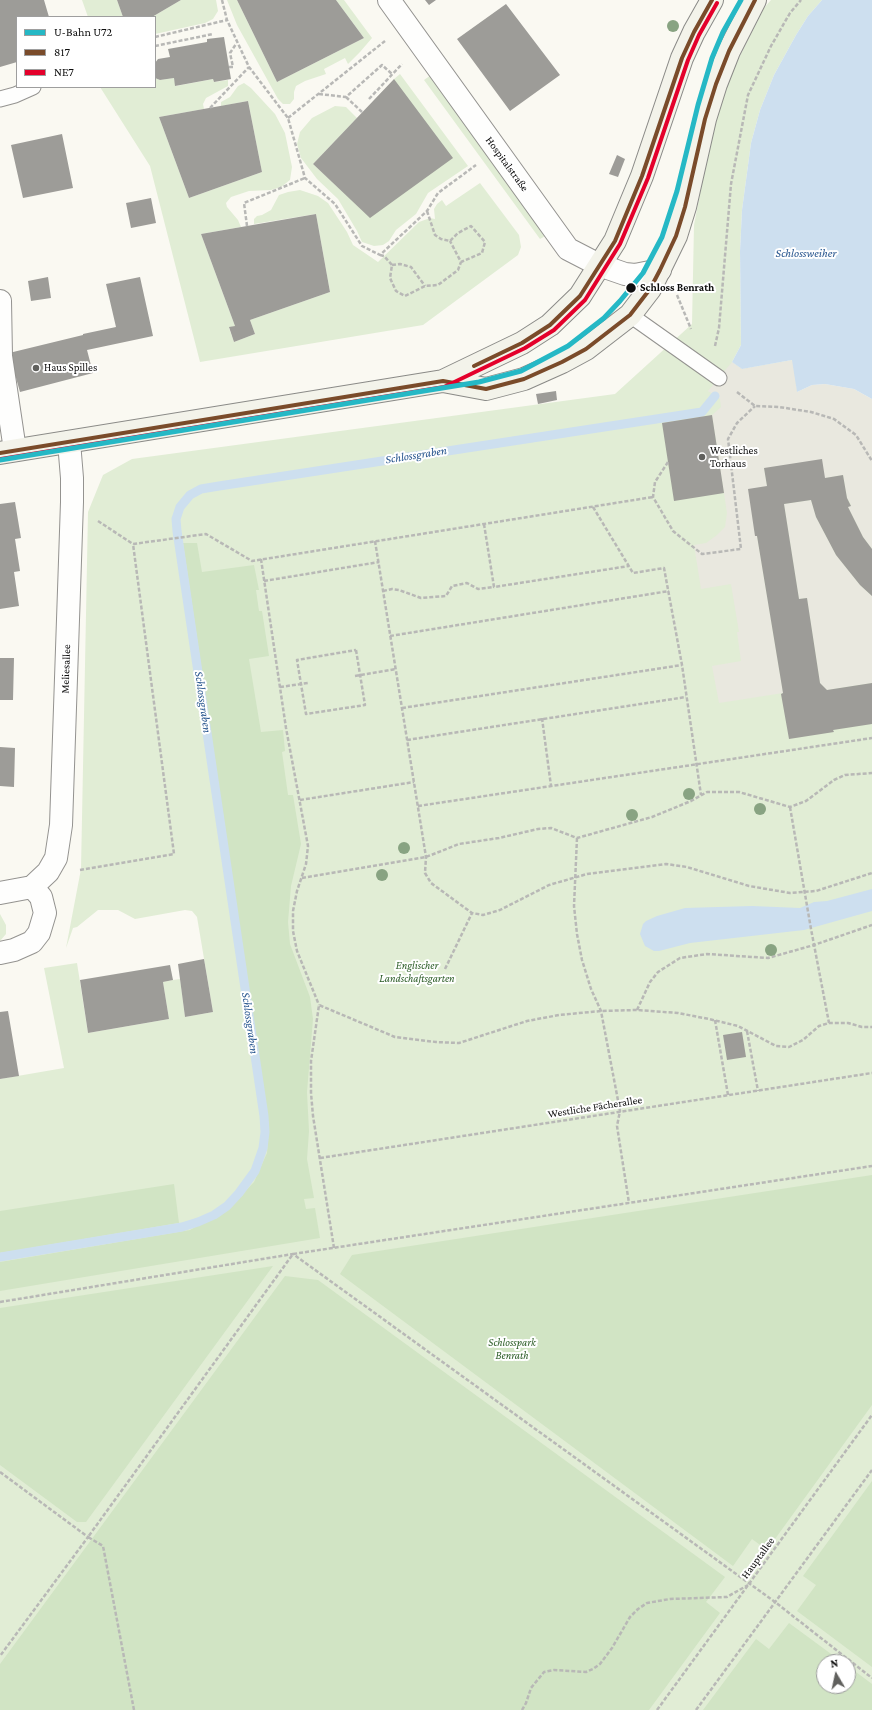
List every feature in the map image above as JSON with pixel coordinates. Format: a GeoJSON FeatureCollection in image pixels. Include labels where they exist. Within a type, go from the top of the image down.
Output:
{"type":"FeatureCollection","features":[{"type":"Feature","properties":{"kind":"main road"},"geometry":{"type":"LineString","coordinates":[[8,451],[443,381],[522,343],[550,325],[580,296],[615,241],[642,176],[682,58],[694,32],[712,0]]}},
{"type":"Feature","properties":{"kind":"main road"},"geometry":{"type":"LineString","coordinates":[[443,381],[486,390],[524,378],[562,362],[586,349],[630,315],[650,289],[676,236],[686,207],[705,119],[716,84],[729,51],[756,0]]}},
{"type":"Feature","properties":{"kind":"street","name":"Hospitalstraße"},"geometry":{"type":"LineString","coordinates":[[389,0],[568,249],[599,265],[625,274],[635,275],[660,270]]}},
{"type":"Feature","properties":{"kind":"street"},"geometry":{"type":"LineString","coordinates":[[0,301],[1,356],[8,451]]}},
{"type":"Feature","properties":{"kind":"street","name":"Meliesallee"},"geometry":{"type":"LineString","coordinates":[[32,887],[48,872],[56,858],[61,825],[72,502],[69,442]]}},
{"type":"Feature","properties":{"kind":"street"},"geometry":{"type":"LineString","coordinates":[[0,893],[32,887],[41,897],[45,912],[39,933],[32,942],[14,950],[0,953]]}},
{"type":"Feature","properties":{"kind":"lane"},"geometry":{"type":"LineString","coordinates":[[0,99],[15,95],[31,88]]}},
{"type":"Feature","properties":{"kind":"lane"},"geometry":{"type":"LineString","coordinates":[[630,315],[718,378]]}},
{"type":"Feature","properties":{"kind":"path"},"geometry":{"type":"LineString","coordinates":[[222,0],[226,20],[236,44],[249,67],[288,118],[305,178],[335,204],[362,246],[384,256],[392,265]]}},
{"type":"Feature","properties":{"kind":"path"},"geometry":{"type":"LineString","coordinates":[[706,369],[715,348],[719,328],[731,184],[748,95],[771,46],[790,13],[801,0]]}},
{"type":"Feature","properties":{"kind":"path"},"geometry":{"type":"LineString","coordinates":[[156,37],[226,20]]}},
{"type":"Feature","properties":{"kind":"path"},"geometry":{"type":"LineString","coordinates":[[156,46],[213,34]]}},
{"type":"Feature","properties":{"kind":"path"},"geometry":{"type":"LineString","coordinates":[[288,118],[385,41]]}},
{"type":"Feature","properties":{"kind":"path"},"geometry":{"type":"LineString","coordinates":[[229,68],[233,67],[230,53],[236,44]]}},
{"type":"Feature","properties":{"kind":"path"},"geometry":{"type":"LineString","coordinates":[[369,99],[402,63]]}},
{"type":"Feature","properties":{"kind":"path"},"geometry":{"type":"LineString","coordinates":[[346,98],[382,65],[392,74]]}},
{"type":"Feature","properties":{"kind":"path"},"geometry":{"type":"LineString","coordinates":[[210,108],[249,67]]}},
{"type":"Feature","properties":{"kind":"path"},"geometry":{"type":"LineString","coordinates":[[318,93],[346,98],[362,112]]}},
{"type":"Feature","properties":{"kind":"path"},"geometry":{"type":"LineString","coordinates":[[380,255],[427,211],[438,193],[476,165]]}},
{"type":"Feature","properties":{"kind":"path"},"geometry":{"type":"LineString","coordinates":[[247,226],[244,203],[305,178]]}},
{"type":"Feature","properties":{"kind":"path"},"geometry":{"type":"LineString","coordinates":[[427,211],[435,235],[441,240],[450,241]]}},
{"type":"Feature","properties":{"kind":"path"},"geometry":{"type":"LineString","coordinates":[[392,265],[390,278],[396,291],[405,296],[425,286],[438,285],[458,270],[461,262],[482,253],[485,242],[471,226],[458,233],[450,241]]}},
{"type":"Feature","properties":{"kind":"path"},"geometry":{"type":"LineString","coordinates":[[450,241],[461,262]]}},
{"type":"Feature","properties":{"kind":"path"},"geometry":{"type":"LineString","coordinates":[[392,265],[400,264],[411,266],[425,286]]}},
{"type":"Feature","properties":{"kind":"path"},"geometry":{"type":"LineString","coordinates":[[660,270],[667,277],[680,299],[706,369]]}},
{"type":"Feature","properties":{"kind":"path"},"geometry":{"type":"LineString","coordinates":[[718,378],[755,406],[779,407],[811,412],[834,419],[856,435],[872,461]]}},
{"type":"Feature","properties":{"kind":"path"},"geometry":{"type":"LineString","coordinates":[[668,462],[655,482],[654,497],[673,531],[702,554],[741,549],[728,439],[737,423],[755,406]]}},
{"type":"Feature","properties":{"kind":"path"},"geometry":{"type":"LineString","coordinates":[[72,502],[133,544],[206,534],[252,560],[654,497]]}},
{"type":"Feature","properties":{"kind":"path"},"geometry":{"type":"LineString","coordinates":[[592,507],[633,573],[664,568],[682,665],[701,795]]}},
{"type":"Feature","properties":{"kind":"path"},"geometry":{"type":"LineString","coordinates":[[484,524],[494,587]]}},
{"type":"Feature","properties":{"kind":"path"},"geometry":{"type":"LineString","coordinates":[[376,541],[426,857],[425,873],[431,883],[472,912],[483,915],[500,910],[549,886],[576,877],[615,869],[666,864],[687,867],[773,892],[805,893],[838,885],[872,873]]}},
{"type":"Feature","properties":{"kind":"path"},"geometry":{"type":"LineString","coordinates":[[74,872],[81,869],[174,854],[133,544]]}},
{"type":"Feature","properties":{"kind":"path"},"geometry":{"type":"LineString","coordinates":[[261,559],[280,687],[308,846],[306,864],[297,891],[293,911],[293,931],[297,951],[319,1005],[312,1061],[311,1093],[334,1248]]}},
{"type":"Feature","properties":{"kind":"path"},"geometry":{"type":"LineString","coordinates":[[264,581],[379,562]]}},
{"type":"Feature","properties":{"kind":"path"},"geometry":{"type":"LineString","coordinates":[[383,591],[392,589],[399,590],[421,598],[446,596],[452,586],[467,583],[478,590],[629,566]]}},
{"type":"Feature","properties":{"kind":"path"},"geometry":{"type":"LineString","coordinates":[[390,636],[669,591]]}},
{"type":"Feature","properties":{"kind":"path"},"geometry":{"type":"LineString","coordinates":[[356,650],[360,675],[365,705],[306,714],[297,660],[356,650]]}},
{"type":"Feature","properties":{"kind":"path"},"geometry":{"type":"LineString","coordinates":[[402,708],[682,665]]}},
{"type":"Feature","properties":{"kind":"path"},"geometry":{"type":"LineString","coordinates":[[355,676],[396,669]]}},
{"type":"Feature","properties":{"kind":"path"},"geometry":{"type":"LineString","coordinates":[[280,687],[308,682]]}},
{"type":"Feature","properties":{"kind":"path"},"geometry":{"type":"LineString","coordinates":[[407,740],[686,697]]}},
{"type":"Feature","properties":{"kind":"path"},"geometry":{"type":"LineString","coordinates":[[542,718],[551,786]]}},
{"type":"Feature","properties":{"kind":"path"},"geometry":{"type":"LineString","coordinates":[[418,806],[872,738]]}},
{"type":"Feature","properties":{"kind":"path"},"geometry":{"type":"LineString","coordinates":[[302,878],[426,857],[459,844],[499,838],[538,829],[551,828],[578,838],[652,817],[691,801],[707,792],[739,792],[790,807],[806,801],[834,780],[845,775],[872,773]]}},
{"type":"Feature","properties":{"kind":"path"},"geometry":{"type":"LineString","coordinates":[[300,800],[414,782]]}},
{"type":"Feature","properties":{"kind":"path"},"geometry":{"type":"LineString","coordinates":[[790,807],[829,1023]]}},
{"type":"Feature","properties":{"kind":"path"},"geometry":{"type":"LineString","coordinates":[[578,838],[574,906],[577,934],[590,989],[601,1011],[620,1112],[617,1126],[629,1203]]}},
{"type":"Feature","properties":{"kind":"path"},"geometry":{"type":"LineString","coordinates":[[444,969],[472,912]]}},
{"type":"Feature","properties":{"kind":"path"},"geometry":{"type":"LineString","coordinates":[[637,1010],[650,982],[658,972],[680,958],[706,954],[768,958],[814,945],[872,925]]}},
{"type":"Feature","properties":{"kind":"path"},"geometry":{"type":"LineString","coordinates":[[319,1005],[395,1037],[459,1043],[527,1021],[559,1015],[601,1011],[637,1010],[678,1013],[716,1020],[738,1026],[776,1046],[789,1047],[803,1040],[819,1026],[829,1023],[848,1023],[862,1027],[872,1027]]}},
{"type":"Feature","properties":{"kind":"path"},"geometry":{"type":"LineString","coordinates":[[716,1020],[728,1095]]}},
{"type":"Feature","properties":{"kind":"path"},"geometry":{"type":"LineString","coordinates":[[747,1031],[758,1091]]}},
{"type":"Feature","properties":{"kind":"path","name":"Westliche Fächerallee"},"geometry":{"type":"LineString","coordinates":[[320,1158],[872,1073]]}},
{"type":"Feature","properties":{"kind":"path"},"geometry":{"type":"LineString","coordinates":[[0,1302],[293,1254],[872,1166]]}},
{"type":"Feature","properties":{"kind":"path"},"geometry":{"type":"LineString","coordinates":[[0,1656],[293,1254]]}},
{"type":"Feature","properties":{"kind":"path"},"geometry":{"type":"LineString","coordinates":[[293,1254],[775,1602],[872,1678]]}},
{"type":"Feature","properties":{"kind":"path","name":"Hauptallee"},"geometry":{"type":"LineString","coordinates":[[657,1710],[872,1415]]}},
{"type":"Feature","properties":{"kind":"path"},"geometry":{"type":"LineString","coordinates":[[696,1710],[872,1470]]}},
{"type":"Feature","properties":{"kind":"path"},"geometry":{"type":"LineString","coordinates":[[0,1472],[88,1537],[103,1546],[134,1710]]}},
{"type":"Feature","properties":{"kind":"path"},"geometry":{"type":"LineString","coordinates":[[522,1710],[526,1704],[531,1688],[544,1672],[554,1670],[586,1672],[596,1666],[612,1648],[630,1617],[638,1609],[648,1603],[670,1599],[727,1596],[750,1584]]}},
{"type":"Feature","properties":{"kind":"green space"},"geometry":{"type":"Polygon","coordinates":[[[82,0],[117,0],[123,16],[88,16],[82,0]]]}},
{"type":"Feature","properties":{"kind":"green space"},"geometry":{"type":"Polygon","coordinates":[[[181,0],[216,0],[218,11],[213,19],[205,23],[156,34],[156,16],[154,16],[181,0]]]}},
{"type":"Feature","properties":{"kind":"green space"},"geometry":{"type":"Polygon","coordinates":[[[227,0],[237,0],[277,82],[364,38],[336,0],[344,0],[372,38],[348,64],[345,58],[324,69],[326,74],[305,81],[296,86],[294,99],[290,104],[283,104],[278,99],[237,25],[227,0]]]}},
{"type":"Feature","properties":{"kind":"green space","name":"Schlosspark Benrath"},"geometry":{"type":"Polygon","coordinates":[[[771,0],[822,0],[808,16],[774,75],[760,110],[751,143],[742,210],[740,251],[741,345],[732,362],[742,369],[793,360],[797,392],[872,399],[872,1710],[0,1710],[0,1079],[64,1068],[44,968],[77,963],[88,1033],[169,1019],[163,982],[173,980],[180,979],[185,1017],[213,1012],[197,917],[192,911],[185,910],[135,919],[118,910],[98,910],[77,927],[73,928],[66,948],[81,869],[88,512],[103,475],[132,459],[615,394],[692,324],[694,225],[713,125],[727,82],[764,8],[771,0]]]}},
{"type":"Feature","properties":{"kind":"green space"},"geometry":{"type":"Polygon","coordinates":[[[400,74],[468,166],[428,193],[416,214],[396,230],[389,241],[383,245],[374,246],[362,242],[338,199],[317,179],[301,158],[297,144],[300,132],[312,118],[335,106],[346,107],[357,118],[313,164],[370,217],[394,79],[400,74]]]}},
{"type":"Feature","properties":{"kind":"green space"},"geometry":{"type":"Polygon","coordinates":[[[431,75],[547,235],[540,239],[424,80],[431,75]]]}},
{"type":"Feature","properties":{"kind":"green space"},"geometry":{"type":"Polygon","coordinates":[[[156,78],[160,80],[174,78],[176,86],[213,79],[214,82],[228,80],[228,86],[206,98],[203,104],[204,109],[159,117],[189,198],[262,172],[248,101],[221,106],[221,102],[230,97],[238,86],[244,83],[251,88],[275,114],[285,133],[292,167],[290,180],[281,187],[271,190],[249,191],[231,197],[226,203],[227,207],[238,220],[241,227],[201,234],[235,326],[229,328],[234,342],[255,334],[250,320],[330,292],[316,214],[254,224],[254,219],[257,216],[271,210],[279,195],[288,192],[300,190],[318,196],[328,203],[347,232],[353,245],[378,262],[419,222],[430,218],[435,219],[434,209],[442,200],[446,206],[480,183],[519,235],[521,247],[518,255],[423,325],[200,362],[150,166],[101,88],[156,88],[156,78]]]}},
{"type":"Feature","properties":{"kind":"green space"},"geometry":{"type":"Polygon","coordinates":[[[183,543],[197,543],[202,572],[254,565],[259,590],[256,590],[259,611],[262,611],[269,656],[249,659],[261,732],[283,730],[285,751],[282,752],[288,795],[293,795],[301,844],[291,886],[288,922],[290,944],[310,997],[313,1019],[307,1092],[309,1131],[307,1159],[314,1198],[304,1199],[306,1209],[315,1208],[320,1238],[0,1291],[0,1262],[190,1230],[229,1208],[254,1182],[267,1153],[269,1127],[183,543]]]}},
{"type":"Feature","properties":{"kind":"green space"},"geometry":{"type":"Polygon","coordinates":[[[0,914],[6,925],[6,934],[0,941],[0,914]]]}},
{"type":"Feature","properties":{"kind":"green space"},"geometry":{"type":"Polygon","coordinates":[[[872,1175],[872,1405],[767,1550],[752,1539],[733,1566],[340,1274],[352,1255],[872,1175]]]}},
{"type":"Feature","properties":{"kind":"green space"},"geometry":{"type":"Polygon","coordinates":[[[174,1184],[179,1223],[0,1253],[0,1211],[174,1184]]]}},
{"type":"Feature","properties":{"kind":"green space"},"geometry":{"type":"Polygon","coordinates":[[[273,1266],[86,1522],[77,1522],[0,1465],[0,1308],[273,1266]]]}},
{"type":"Feature","properties":{"kind":"green space"},"geometry":{"type":"Polygon","coordinates":[[[285,1276],[318,1280],[725,1577],[706,1602],[720,1613],[649,1710],[0,1710],[0,1664],[285,1276]]]}},
{"type":"Feature","properties":{"kind":"green space"},"geometry":{"type":"Polygon","coordinates":[[[872,1481],[872,1667],[797,1611],[816,1585],[803,1576],[872,1481]]]}},
{"type":"Feature","properties":{"kind":"green space"},"geometry":{"type":"Polygon","coordinates":[[[789,1623],[831,1654],[816,1654],[816,1694],[856,1694],[856,1672],[872,1684],[872,1710],[703,1710],[756,1639],[769,1649],[789,1623]]]}},
{"type":"Feature","properties":{"kind":"shaded area"},"geometry":{"type":"Polygon","coordinates":[[[793,360],[797,392],[812,385],[825,384],[854,389],[872,399],[872,549],[863,537],[848,507],[851,505],[847,498],[843,475],[825,478],[764,468],[767,486],[755,536],[757,536],[783,693],[719,703],[712,666],[741,661],[737,632],[739,632],[731,584],[701,589],[694,545],[706,543],[717,535],[725,527],[727,513],[712,415],[721,407],[720,399],[708,391],[732,362],[742,369],[793,360]]]}},
{"type":"Feature","properties":{"kind":"shaded area"},"geometry":{"type":"Polygon","coordinates":[[[811,500],[816,517],[836,555],[860,585],[872,596],[872,683],[827,690],[820,683],[807,598],[799,599],[784,504],[811,500]]]}},
{"type":"Feature","properties":{"kind":"water","name":"Schlossweiher"},"geometry":{"type":"Polygon","coordinates":[[[822,0],[872,0],[872,399],[854,389],[825,384],[812,385],[797,392],[792,360],[742,369],[732,362],[741,345],[740,251],[742,210],[751,143],[760,110],[774,75],[808,16],[822,0]]]}},
{"type":"Feature","properties":{"kind":"water"},"geometry":{"type":"Polygon","coordinates":[[[872,889],[872,911],[804,930],[690,943],[659,951],[654,951],[645,946],[640,934],[643,924],[646,921],[657,916],[685,908],[752,906],[800,908],[814,902],[827,901],[872,889]]]}},
{"type":"Feature","properties":{"kind":"building"},"geometry":{"type":"Polygon","coordinates":[[[0,0],[44,0],[49,16],[16,16],[16,62],[0,67],[0,0]]]}},
{"type":"Feature","properties":{"kind":"building"},"geometry":{"type":"Polygon","coordinates":[[[117,0],[181,0],[154,16],[123,16],[117,0]]]}},
{"type":"Feature","properties":{"kind":"building"},"geometry":{"type":"Polygon","coordinates":[[[237,0],[336,0],[364,38],[277,82],[237,0]]]}},
{"type":"Feature","properties":{"kind":"building"},"geometry":{"type":"Polygon","coordinates":[[[425,0],[436,0],[429,5],[425,0]]]}},
{"type":"Feature","properties":{"kind":"building"},"geometry":{"type":"Polygon","coordinates":[[[506,4],[560,75],[510,111],[457,39],[506,4]]]}},
{"type":"Feature","properties":{"kind":"building"},"geometry":{"type":"Polygon","coordinates":[[[224,37],[231,79],[214,82],[213,79],[175,86],[174,78],[160,80],[156,78],[156,62],[158,59],[170,57],[168,49],[207,42],[207,39],[224,37]]]}},
{"type":"Feature","properties":{"kind":"building"},"geometry":{"type":"Polygon","coordinates":[[[394,79],[453,158],[370,218],[313,164],[394,79]]]}},
{"type":"Feature","properties":{"kind":"building"},"geometry":{"type":"Polygon","coordinates":[[[248,101],[262,172],[189,198],[159,117],[248,101]]]}},
{"type":"Feature","properties":{"kind":"building"},"geometry":{"type":"Polygon","coordinates":[[[62,134],[73,188],[23,198],[11,145],[62,134]]]}},
{"type":"Feature","properties":{"kind":"building"},"geometry":{"type":"Polygon","coordinates":[[[617,155],[625,159],[618,177],[609,174],[617,155]]]}},
{"type":"Feature","properties":{"kind":"building"},"geometry":{"type":"Polygon","coordinates":[[[151,198],[156,223],[131,228],[126,203],[151,198]]]}},
{"type":"Feature","properties":{"kind":"building"},"geometry":{"type":"Polygon","coordinates":[[[316,214],[330,292],[250,320],[255,334],[234,342],[229,327],[235,326],[201,234],[316,214]]]}},
{"type":"Feature","properties":{"kind":"building"},"geometry":{"type":"Polygon","coordinates":[[[48,277],[51,298],[31,301],[28,281],[48,277]]]}},
{"type":"Feature","properties":{"kind":"building","name":"Haus Spilles"},"geometry":{"type":"Polygon","coordinates":[[[140,277],[153,336],[87,350],[93,373],[20,392],[9,353],[116,327],[106,284],[140,277]]]}},
{"type":"Feature","properties":{"kind":"building"},"geometry":{"type":"Polygon","coordinates":[[[556,391],[557,400],[538,404],[536,394],[556,391]]]}},
{"type":"Feature","properties":{"kind":"building","name":"Westliches Torhaus"},"geometry":{"type":"Polygon","coordinates":[[[712,415],[724,493],[674,501],[662,423],[712,415]]]}},
{"type":"Feature","properties":{"kind":"building"},"geometry":{"type":"Polygon","coordinates":[[[822,459],[825,478],[843,475],[847,498],[851,506],[848,507],[863,537],[872,549],[872,596],[860,585],[836,555],[816,517],[811,500],[784,504],[799,599],[807,598],[820,683],[827,690],[872,683],[872,724],[789,739],[781,694],[783,693],[748,489],[767,486],[764,468],[822,459]]]}},
{"type":"Feature","properties":{"kind":"building"},"geometry":{"type":"Polygon","coordinates":[[[15,502],[21,538],[15,539],[20,571],[14,572],[19,606],[0,609],[0,504],[15,502]]]}},
{"type":"Feature","properties":{"kind":"building"},"geometry":{"type":"Polygon","coordinates":[[[0,658],[14,658],[13,700],[0,700],[0,658]]]}},
{"type":"Feature","properties":{"kind":"building"},"geometry":{"type":"Polygon","coordinates":[[[0,747],[15,748],[14,787],[0,786],[0,747]]]}},
{"type":"Feature","properties":{"kind":"building"},"geometry":{"type":"Polygon","coordinates":[[[204,959],[213,1012],[185,1017],[178,964],[204,959]]]}},
{"type":"Feature","properties":{"kind":"building"},"geometry":{"type":"Polygon","coordinates":[[[170,965],[173,980],[163,982],[169,1019],[88,1033],[80,980],[170,965]]]}},
{"type":"Feature","properties":{"kind":"building"},"geometry":{"type":"Polygon","coordinates":[[[8,1011],[19,1076],[0,1079],[0,1012],[8,1011]]]}},
{"type":"Feature","properties":{"kind":"building"},"geometry":{"type":"Polygon","coordinates":[[[742,1032],[746,1057],[727,1060],[723,1035],[742,1032]]]}},
{"type":"Feature","properties":{"kind":"waterway","name":"Schlossgraben"},"geometry":{"type":"LineString","coordinates":[[0,1257],[182,1227],[198,1222],[214,1215],[227,1206],[239,1193],[255,1171],[263,1148],[265,1132],[264,1116],[177,531],[176,519],[180,507],[190,495],[201,489],[702,412],[715,396]]}},
{"type":"Feature","properties":{"kind":"metro line","name":"U72"},"geometry":{"type":"LineString","coordinates":[[0,460],[479,382],[521,371],[568,346],[604,318],[620,301],[643,273],[662,237],[677,191],[698,105],[712,58],[723,32],[741,0]]}},
{"type":"Feature","properties":{"kind":"transit line","name":"817"},"geometry":{"type":"LineString","coordinates":[[474,366],[522,343],[550,325],[580,296],[615,241],[642,176],[682,58],[694,32],[712,0]]}},
{"type":"Feature","properties":{"kind":"transit line","name":"817"},"geometry":{"type":"LineString","coordinates":[[0,453],[443,381],[486,389],[524,379],[562,362],[586,349],[630,315],[650,289],[660,270],[676,236],[685,207],[705,119],[716,84],[729,51],[755,0]]}},
{"type":"Feature","properties":{"kind":"transit line","name":"NE7"},"geometry":{"type":"LineString","coordinates":[[1,459],[444,387],[525,348],[554,330],[585,300],[620,244],[648,178],[688,60],[699,35],[717,3]]}},
{"type":"Feature","properties":{"kind":"place","name":"Schloss Benrath"},"geometry":{"type":"Point","coordinates":[631,288]}},
{"type":"Feature","properties":{"kind":"place","name":"Haus Spilles"},"geometry":{"type":"Point","coordinates":[36,368]}},
{"type":"Feature","properties":{"kind":"place","name":"Westliches Torhaus"},"geometry":{"type":"Point","coordinates":[702,457]}},
{"type":"Feature","properties":{"kind":"park label","name":"Englischer Landschaftsgarten"},"geometry":{"type":"Point","coordinates":[417,972]}}]}
